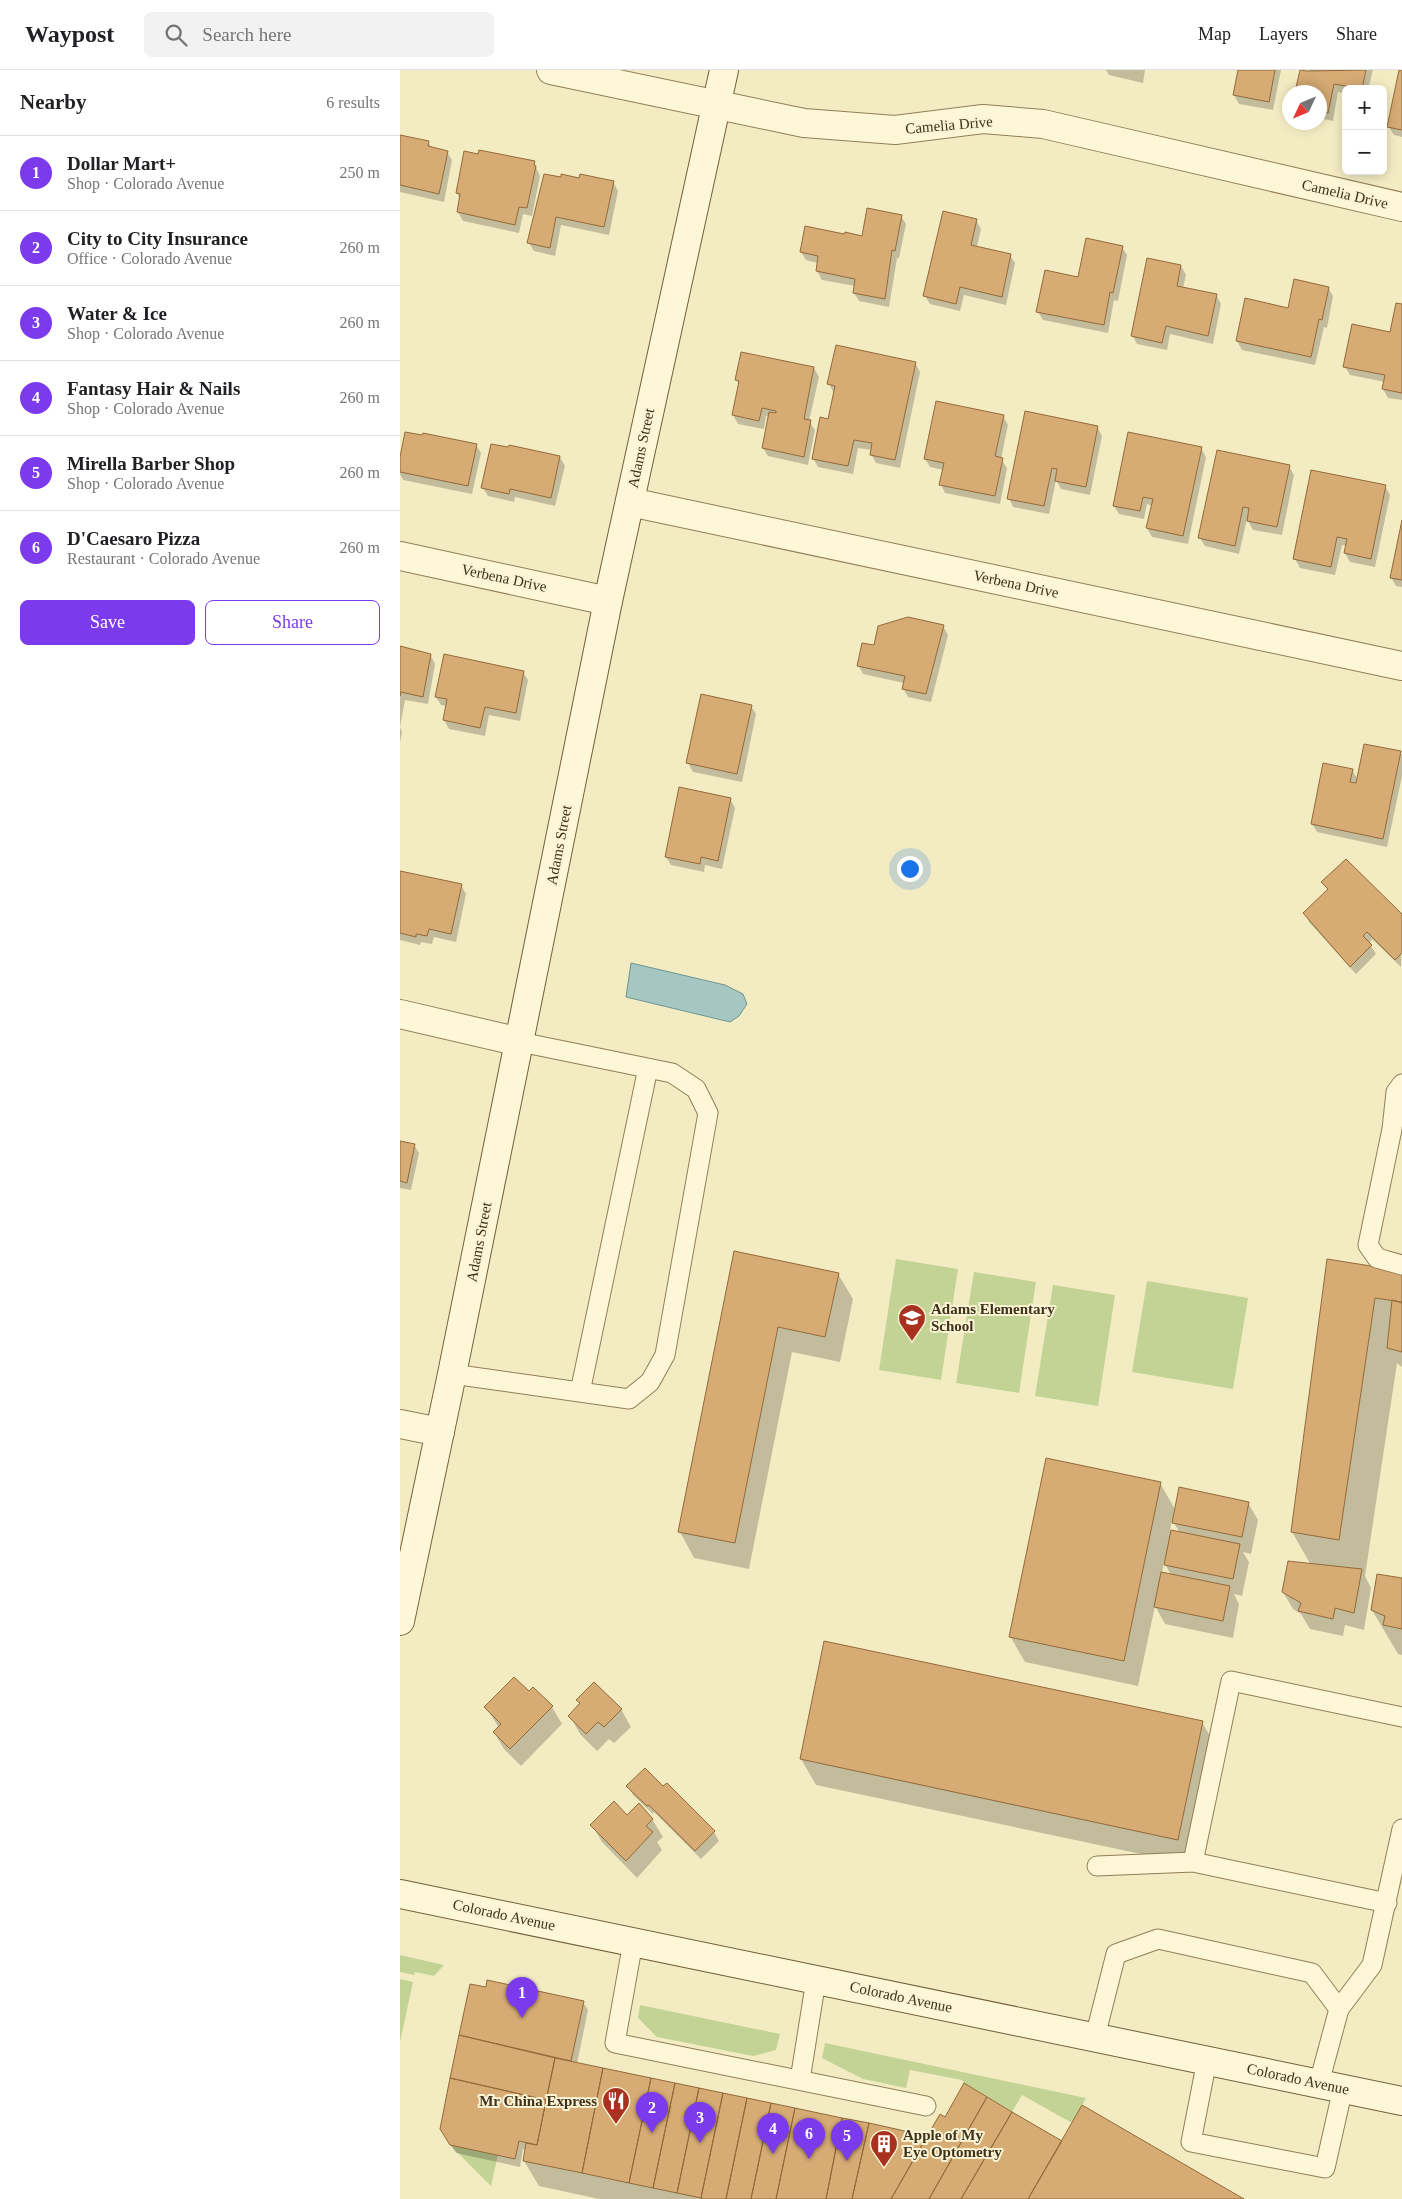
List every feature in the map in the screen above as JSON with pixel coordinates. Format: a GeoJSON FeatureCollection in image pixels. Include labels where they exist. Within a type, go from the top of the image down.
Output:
{"type":"FeatureCollection","features":[{"type":"Feature","properties":{"kind":"street","name":"Camelia Drive"},"geometry":{"type":"LineString","coordinates":[[551,70],[804,123],[894,130],[983,119],[1043,124],[1402,207]]}},
{"type":"Feature","properties":{"kind":"street","name":"Adams Street"},"geometry":{"type":"LineString","coordinates":[[400,1621],[520,1042],[608,601],[724,70]]}},
{"type":"Feature","properties":{"kind":"street","name":"Verbena Drive"},"geometry":{"type":"LineString","coordinates":[[630,502],[1402,666]]}},
{"type":"Feature","properties":{"kind":"street","name":"Verbena Drive"},"geometry":{"type":"LineString","coordinates":[[400,556],[608,601]]}},
{"type":"Feature","properties":{"kind":"street"},"geometry":{"type":"LineString","coordinates":[[400,1014],[520,1042]]}},
{"type":"Feature","properties":{"kind":"street"},"geometry":{"type":"LineString","coordinates":[[400,1424],[440,1432]]}},
{"type":"Feature","properties":{"kind":"street","name":"Colorado Avenue"},"geometry":{"type":"LineString","coordinates":[[400,1894],[1402,2101]]}},
{"type":"Feature","properties":{"kind":"lane"},"geometry":{"type":"LineString","coordinates":[[452,1374],[629,1399],[650,1382],[665,1355],[708,1113],[696,1089],[672,1073],[520,1042]]}},
{"type":"Feature","properties":{"kind":"lane"},"geometry":{"type":"LineString","coordinates":[[580,1392],[648,1068]]}},
{"type":"Feature","properties":{"kind":"lane"},"geometry":{"type":"LineString","coordinates":[[1402,1084],[1396,1092],[1392,1129],[1368,1245],[1377,1258],[1402,1265]]}},
{"type":"Feature","properties":{"kind":"lane"},"geometry":{"type":"LineString","coordinates":[[1193,1862],[1231,1681],[1402,1717]]}},
{"type":"Feature","properties":{"kind":"lane"},"geometry":{"type":"LineString","coordinates":[[1207,2060],[1191,2142],[1325,2168],[1339,2009],[1372,1965],[1402,1829]]}},
{"type":"Feature","properties":{"kind":"lane"},"geometry":{"type":"LineString","coordinates":[[1097,1866],[1193,1862],[1387,1903]]}},
{"type":"Feature","properties":{"kind":"lane"},"geometry":{"type":"LineString","coordinates":[[1095,2037],[1116,1954],[1158,1939],[1312,1972],[1339,2009]]}},
{"type":"Feature","properties":{"kind":"lane"},"geometry":{"type":"LineString","coordinates":[[633,1942],[615,2043],[926,2106]]}},
{"type":"Feature","properties":{"kind":"lane"},"geometry":{"type":"LineString","coordinates":[[800,2080],[816,1980]]}},
{"type":"Feature","properties":{"kind":"green space"},"geometry":{"type":"Polygon","coordinates":[[[896,1259],[958,1269],[941,1380],[879,1370],[896,1259]]]}},
{"type":"Feature","properties":{"kind":"green space"},"geometry":{"type":"Polygon","coordinates":[[[974,1272],[1036,1282],[1019,1393],[956,1383],[974,1272]]]}},
{"type":"Feature","properties":{"kind":"green space"},"geometry":{"type":"Polygon","coordinates":[[[1147,1281],[1248,1298],[1233,1389],[1132,1372],[1147,1281]]]}},
{"type":"Feature","properties":{"kind":"green space"},"geometry":{"type":"Polygon","coordinates":[[[1053,1285],[1115,1295],[1098,1406],[1035,1396],[1053,1285]]]}},
{"type":"Feature","properties":{"kind":"green space"},"geometry":{"type":"Polygon","coordinates":[[[400,1955],[444,1965],[434,1976],[415,1972],[414,1975],[400,1972],[400,1955]]]}},
{"type":"Feature","properties":{"kind":"green space"},"geometry":{"type":"Polygon","coordinates":[[[400,1979],[413,1982],[400,2042],[400,1979]]]}},
{"type":"Feature","properties":{"kind":"green space"},"geometry":{"type":"Polygon","coordinates":[[[640,2005],[780,2034],[776,2050],[753,2056],[657,2037],[638,2018],[640,2005]]]}},
{"type":"Feature","properties":{"kind":"green space"},"geometry":{"type":"Polygon","coordinates":[[[825,2043],[1086,2098],[1072,2123],[1022,2095],[1012,2112],[962,2080],[910,2070],[906,2088],[863,2079],[822,2058],[825,2043]]]}},
{"type":"Feature","properties":{"kind":"green space"},"geometry":{"type":"Polygon","coordinates":[[[450,2145],[498,2155],[491,2186],[450,2145]]]}},
{"type":"Feature","properties":{"kind":"water"},"geometry":{"type":"Polygon","coordinates":[[[631,963],[725,985],[743,994],[747,1004],[739,1016],[730,1022],[626,997],[631,963]]]}},
{"type":"Feature","properties":{"kind":"building"},"geometry":{"type":"Polygon","coordinates":[[[1238,70],[1275,70],[1269,102],[1233,95],[1238,70]]]}},
{"type":"Feature","properties":{"kind":"building"},"geometry":{"type":"Polygon","coordinates":[[[1300,70],[1366,70],[1363,85],[1334,84],[1328,113],[1327,85],[1297,85],[1300,70]]]}},
{"type":"Feature","properties":{"kind":"building"},"geometry":{"type":"Polygon","coordinates":[[[1399,70],[1402,70],[1402,130],[1387,127],[1399,70]]]}},
{"type":"Feature","properties":{"kind":"building"},"geometry":{"type":"Polygon","coordinates":[[[400,135],[429,141],[428,146],[448,151],[439,194],[400,185],[400,135]]]}},
{"type":"Feature","properties":{"kind":"building"},"geometry":{"type":"Polygon","coordinates":[[[479,150],[535,161],[534,165],[536,166],[527,208],[519,207],[515,225],[457,212],[460,194],[456,193],[464,151],[478,154],[479,150]]]}},
{"type":"Feature","properties":{"kind":"building"},"geometry":{"type":"Polygon","coordinates":[[[544,174],[561,177],[561,174],[579,178],[580,174],[614,181],[604,227],[556,217],[550,248],[527,243],[544,174]]]}},
{"type":"Feature","properties":{"kind":"building"},"geometry":{"type":"Polygon","coordinates":[[[867,208],[902,215],[895,251],[892,250],[885,299],[853,293],[855,279],[816,271],[818,256],[800,252],[805,226],[862,236],[867,208]]]}},
{"type":"Feature","properties":{"kind":"building"},"geometry":{"type":"Polygon","coordinates":[[[943,211],[977,219],[971,245],[1011,254],[1002,297],[960,287],[956,304],[923,296],[943,211]]]}},
{"type":"Feature","properties":{"kind":"building"},"geometry":{"type":"Polygon","coordinates":[[[1086,238],[1123,246],[1113,293],[1110,292],[1104,325],[1036,312],[1045,270],[1078,277],[1086,238]]]}},
{"type":"Feature","properties":{"kind":"building"},"geometry":{"type":"Polygon","coordinates":[[[1147,258],[1181,265],[1177,286],[1217,294],[1208,336],[1166,326],[1162,343],[1131,336],[1147,258]]]}},
{"type":"Feature","properties":{"kind":"building"},"geometry":{"type":"Polygon","coordinates":[[[1294,279],[1329,287],[1322,320],[1319,319],[1311,357],[1236,341],[1245,298],[1288,308],[1294,279]]]}},
{"type":"Feature","properties":{"kind":"building"},"geometry":{"type":"Polygon","coordinates":[[[1396,303],[1402,304],[1402,393],[1382,389],[1385,375],[1343,367],[1352,324],[1390,332],[1396,303]]]}},
{"type":"Feature","properties":{"kind":"building"},"geometry":{"type":"Polygon","coordinates":[[[836,345],[916,362],[895,460],[870,455],[872,443],[854,440],[848,466],[812,459],[820,417],[828,419],[835,386],[827,384],[836,345]]]}},
{"type":"Feature","properties":{"kind":"building"},"geometry":{"type":"Polygon","coordinates":[[[741,352],[814,367],[804,419],[811,420],[804,457],[762,448],[769,412],[776,413],[776,411],[762,408],[759,421],[732,415],[739,381],[735,380],[741,352]]]}},
{"type":"Feature","properties":{"kind":"building"},"geometry":{"type":"Polygon","coordinates":[[[936,401],[1004,415],[995,456],[1003,458],[995,496],[939,485],[944,463],[924,459],[936,401]]]}},
{"type":"Feature","properties":{"kind":"building"},"geometry":{"type":"Polygon","coordinates":[[[1025,411],[1098,426],[1086,487],[1055,481],[1057,469],[1052,468],[1044,506],[1007,499],[1025,411]]]}},
{"type":"Feature","properties":{"kind":"building"},"geometry":{"type":"Polygon","coordinates":[[[405,432],[422,435],[423,433],[477,444],[468,486],[400,472],[400,457],[405,432]]]}},
{"type":"Feature","properties":{"kind":"building"},"geometry":{"type":"Polygon","coordinates":[[[1128,432],[1202,447],[1183,536],[1146,528],[1153,499],[1143,497],[1140,511],[1113,506],[1128,432]]]}},
{"type":"Feature","properties":{"kind":"building"},"geometry":{"type":"Polygon","coordinates":[[[491,444],[508,447],[509,445],[560,456],[551,498],[510,489],[509,494],[481,488],[491,444]]]}},
{"type":"Feature","properties":{"kind":"building"},"geometry":{"type":"Polygon","coordinates":[[[1217,450],[1290,465],[1277,527],[1247,521],[1249,508],[1243,507],[1235,546],[1198,538],[1217,450]]]}},
{"type":"Feature","properties":{"kind":"building"},"geometry":{"type":"Polygon","coordinates":[[[1311,470],[1386,485],[1371,559],[1344,553],[1347,539],[1337,537],[1331,567],[1293,559],[1311,470]]]}},
{"type":"Feature","properties":{"kind":"building"},"geometry":{"type":"Polygon","coordinates":[[[1402,520],[1402,580],[1390,578],[1402,520]]]}},
{"type":"Feature","properties":{"kind":"building"},"geometry":{"type":"Polygon","coordinates":[[[908,617],[944,625],[926,694],[902,689],[905,676],[857,666],[862,643],[874,645],[878,626],[908,617]]]}},
{"type":"Feature","properties":{"kind":"building"},"geometry":{"type":"Polygon","coordinates":[[[400,646],[431,654],[423,697],[401,692],[400,696],[400,646]]]}},
{"type":"Feature","properties":{"kind":"building"},"geometry":{"type":"Polygon","coordinates":[[[444,654],[524,671],[516,713],[485,707],[480,728],[443,720],[447,699],[435,697],[444,654]]]}},
{"type":"Feature","properties":{"kind":"building"},"geometry":{"type":"Polygon","coordinates":[[[701,694],[752,705],[737,774],[686,763],[701,694]]]}},
{"type":"Feature","properties":{"kind":"building"},"geometry":{"type":"Polygon","coordinates":[[[1364,744],[1401,751],[1383,839],[1311,824],[1323,763],[1353,769],[1350,782],[1356,783],[1364,744]]]}},
{"type":"Feature","properties":{"kind":"building"},"geometry":{"type":"Polygon","coordinates":[[[679,787],[731,798],[718,861],[701,857],[700,864],[665,857],[679,787]]]}},
{"type":"Feature","properties":{"kind":"building"},"geometry":{"type":"Polygon","coordinates":[[[1346,859],[1402,914],[1402,953],[1395,960],[1367,932],[1363,936],[1372,945],[1350,967],[1303,913],[1328,889],[1321,882],[1346,859]]]}},
{"type":"Feature","properties":{"kind":"building"},"geometry":{"type":"Polygon","coordinates":[[[400,871],[462,884],[451,934],[429,929],[427,936],[416,934],[416,937],[400,933],[400,871]]]}},
{"type":"Feature","properties":{"kind":"building"},"geometry":{"type":"Polygon","coordinates":[[[400,1141],[415,1144],[407,1183],[400,1181],[400,1141]]]}},
{"type":"Feature","properties":{"kind":"building"},"geometry":{"type":"Polygon","coordinates":[[[734,1251],[839,1273],[825,1337],[778,1327],[735,1543],[678,1532],[734,1251]]]}},
{"type":"Feature","properties":{"kind":"building"},"geometry":{"type":"Polygon","coordinates":[[[1327,1259],[1402,1271],[1402,1302],[1375,1298],[1339,1540],[1291,1532],[1327,1259]]]}},
{"type":"Feature","properties":{"kind":"building"},"geometry":{"type":"Polygon","coordinates":[[[1392,1300],[1402,1303],[1402,1352],[1387,1348],[1392,1300]]]}},
{"type":"Feature","properties":{"kind":"building"},"geometry":{"type":"Polygon","coordinates":[[[1046,1458],[1161,1482],[1124,1661],[1009,1637],[1046,1458]]]}},
{"type":"Feature","properties":{"kind":"building"},"geometry":{"type":"Polygon","coordinates":[[[1179,1487],[1249,1502],[1242,1537],[1172,1523],[1179,1487]]]}},
{"type":"Feature","properties":{"kind":"building"},"geometry":{"type":"Polygon","coordinates":[[[1171,1530],[1240,1544],[1233,1579],[1164,1565],[1171,1530]]]}},
{"type":"Feature","properties":{"kind":"building"},"geometry":{"type":"Polygon","coordinates":[[[1288,1561],[1362,1569],[1354,1613],[1335,1608],[1333,1619],[1298,1611],[1301,1603],[1282,1592],[1288,1561]]]}},
{"type":"Feature","properties":{"kind":"building"},"geometry":{"type":"Polygon","coordinates":[[[1161,1572],[1230,1586],[1223,1621],[1154,1607],[1161,1572]]]}},
{"type":"Feature","properties":{"kind":"building"},"geometry":{"type":"Polygon","coordinates":[[[1377,1574],[1402,1578],[1402,1629],[1383,1625],[1385,1616],[1371,1610],[1377,1574]]]}},
{"type":"Feature","properties":{"kind":"building"},"geometry":{"type":"Polygon","coordinates":[[[824,1641],[1203,1721],[1178,1840],[800,1759],[824,1641]]]}},
{"type":"Feature","properties":{"kind":"building"},"geometry":{"type":"Polygon","coordinates":[[[514,1677],[529,1691],[533,1687],[553,1706],[510,1749],[493,1732],[501,1724],[484,1707],[514,1677]]]}},
{"type":"Feature","properties":{"kind":"building"},"geometry":{"type":"Polygon","coordinates":[[[594,1682],[622,1709],[604,1727],[598,1722],[586,1734],[568,1716],[580,1703],[576,1700],[594,1682]]]}},
{"type":"Feature","properties":{"kind":"building"},"geometry":{"type":"Polygon","coordinates":[[[645,1768],[663,1786],[667,1783],[715,1831],[695,1851],[649,1805],[647,1806],[626,1786],[645,1768]]]}},
{"type":"Feature","properties":{"kind":"building"},"geometry":{"type":"Polygon","coordinates":[[[614,1801],[627,1815],[639,1803],[653,1819],[646,1826],[653,1832],[626,1861],[590,1825],[614,1801]]]}},
{"type":"Feature","properties":{"kind":"building"},"geometry":{"type":"Polygon","coordinates":[[[487,1980],[584,2001],[571,2061],[459,2035],[470,1984],[486,1987],[487,1980]]]}},
{"type":"Feature","properties":{"kind":"building"},"geometry":{"type":"Polygon","coordinates":[[[459,2035],[555,2058],[546,2100],[450,2078],[459,2035]]]}},
{"type":"Feature","properties":{"kind":"building"},"geometry":{"type":"Polygon","coordinates":[[[555,2058],[603,2068],[582,2173],[523,2161],[526,2143],[537,2145],[555,2058]]]}},
{"type":"Feature","properties":{"kind":"building","name":"Mr China Express"},"geometry":{"type":"Polygon","coordinates":[[[603,2068],[651,2078],[629,2183],[582,2173],[603,2068]]]}},
{"type":"Feature","properties":{"kind":"building"},"geometry":{"type":"Polygon","coordinates":[[[450,2078],[546,2100],[537,2145],[519,2141],[515,2159],[450,2145],[440,2129],[450,2078]]]}},
{"type":"Feature","properties":{"kind":"building"},"geometry":{"type":"Polygon","coordinates":[[[651,2078],[675,2083],[653,2188],[629,2183],[651,2078]]]}},
{"type":"Feature","properties":{"kind":"building"},"geometry":{"type":"Polygon","coordinates":[[[675,2083],[699,2088],[677,2193],[653,2188],[675,2083]]]}},
{"type":"Feature","properties":{"kind":"building"},"geometry":{"type":"Polygon","coordinates":[[[964,2083],[987,2097],[929,2199],[891,2199],[940,2114],[945,2117],[964,2083]]]}},
{"type":"Feature","properties":{"kind":"building"},"geometry":{"type":"Polygon","coordinates":[[[699,2088],[723,2093],[701,2198],[677,2193],[699,2088]]]}},
{"type":"Feature","properties":{"kind":"building"},"geometry":{"type":"Polygon","coordinates":[[[723,2093],[747,2098],[726,2199],[704,2199],[701,2198],[723,2093]]]}},
{"type":"Feature","properties":{"kind":"building"},"geometry":{"type":"Polygon","coordinates":[[[987,2097],[1012,2112],[961,2199],[929,2199],[987,2097]]]}},
{"type":"Feature","properties":{"kind":"building"},"geometry":{"type":"Polygon","coordinates":[[[747,2098],[771,2103],[751,2199],[726,2199],[747,2098]]]}},
{"type":"Feature","properties":{"kind":"building"},"geometry":{"type":"Polygon","coordinates":[[[771,2103],[795,2108],[776,2199],[751,2199],[771,2103]]]}},
{"type":"Feature","properties":{"kind":"building"},"geometry":{"type":"Polygon","coordinates":[[[1082,2105],[1244,2199],[1028,2199],[1082,2105]]]}},
{"type":"Feature","properties":{"kind":"building"},"geometry":{"type":"Polygon","coordinates":[[[795,2108],[842,2118],[826,2199],[776,2199],[795,2108]]]}},
{"type":"Feature","properties":{"kind":"building"},"geometry":{"type":"Polygon","coordinates":[[[1012,2112],[1062,2141],[1028,2199],[961,2199],[1012,2112]]]}},
{"type":"Feature","properties":{"kind":"building"},"geometry":{"type":"Polygon","coordinates":[[[842,2118],[869,2123],[852,2199],[826,2199],[842,2118]]]}},
{"type":"Feature","properties":{"kind":"building","name":"Apple of My Eye Optometry"},"geometry":{"type":"Polygon","coordinates":[[[869,2123],[927,2136],[891,2199],[852,2199],[869,2123]]]}},
{"type":"Feature","properties":{"kind":"place","name":"Adams Elementary School"},"geometry":{"type":"Point","coordinates":[912,1342]}},
{"type":"Feature","properties":{"kind":"place","name":"Dollar Mart+"},"geometry":{"type":"Point","coordinates":[522,2018]}},
{"type":"Feature","properties":{"kind":"place","name":"Mr China Express"},"geometry":{"type":"Point","coordinates":[616,2125]}},
{"type":"Feature","properties":{"kind":"place","name":"City to City Insurance"},"geometry":{"type":"Point","coordinates":[652,2133]}},
{"type":"Feature","properties":{"kind":"place","name":"Water & Ice"},"geometry":{"type":"Point","coordinates":[700,2143]}},
{"type":"Feature","properties":{"kind":"place","name":"Fantasy Hair & Nails"},"geometry":{"type":"Point","coordinates":[773,2154]}},
{"type":"Feature","properties":{"kind":"place","name":"D'Caesaro Pizza"},"geometry":{"type":"Point","coordinates":[809,2159]}},
{"type":"Feature","properties":{"kind":"place","name":"Mirella Barber Shop"},"geometry":{"type":"Point","coordinates":[847,2161]}},
{"type":"Feature","properties":{"kind":"place","name":"Apple of My Eye Optometry"},"geometry":{"type":"Point","coordinates":[884,2168]}}]}
